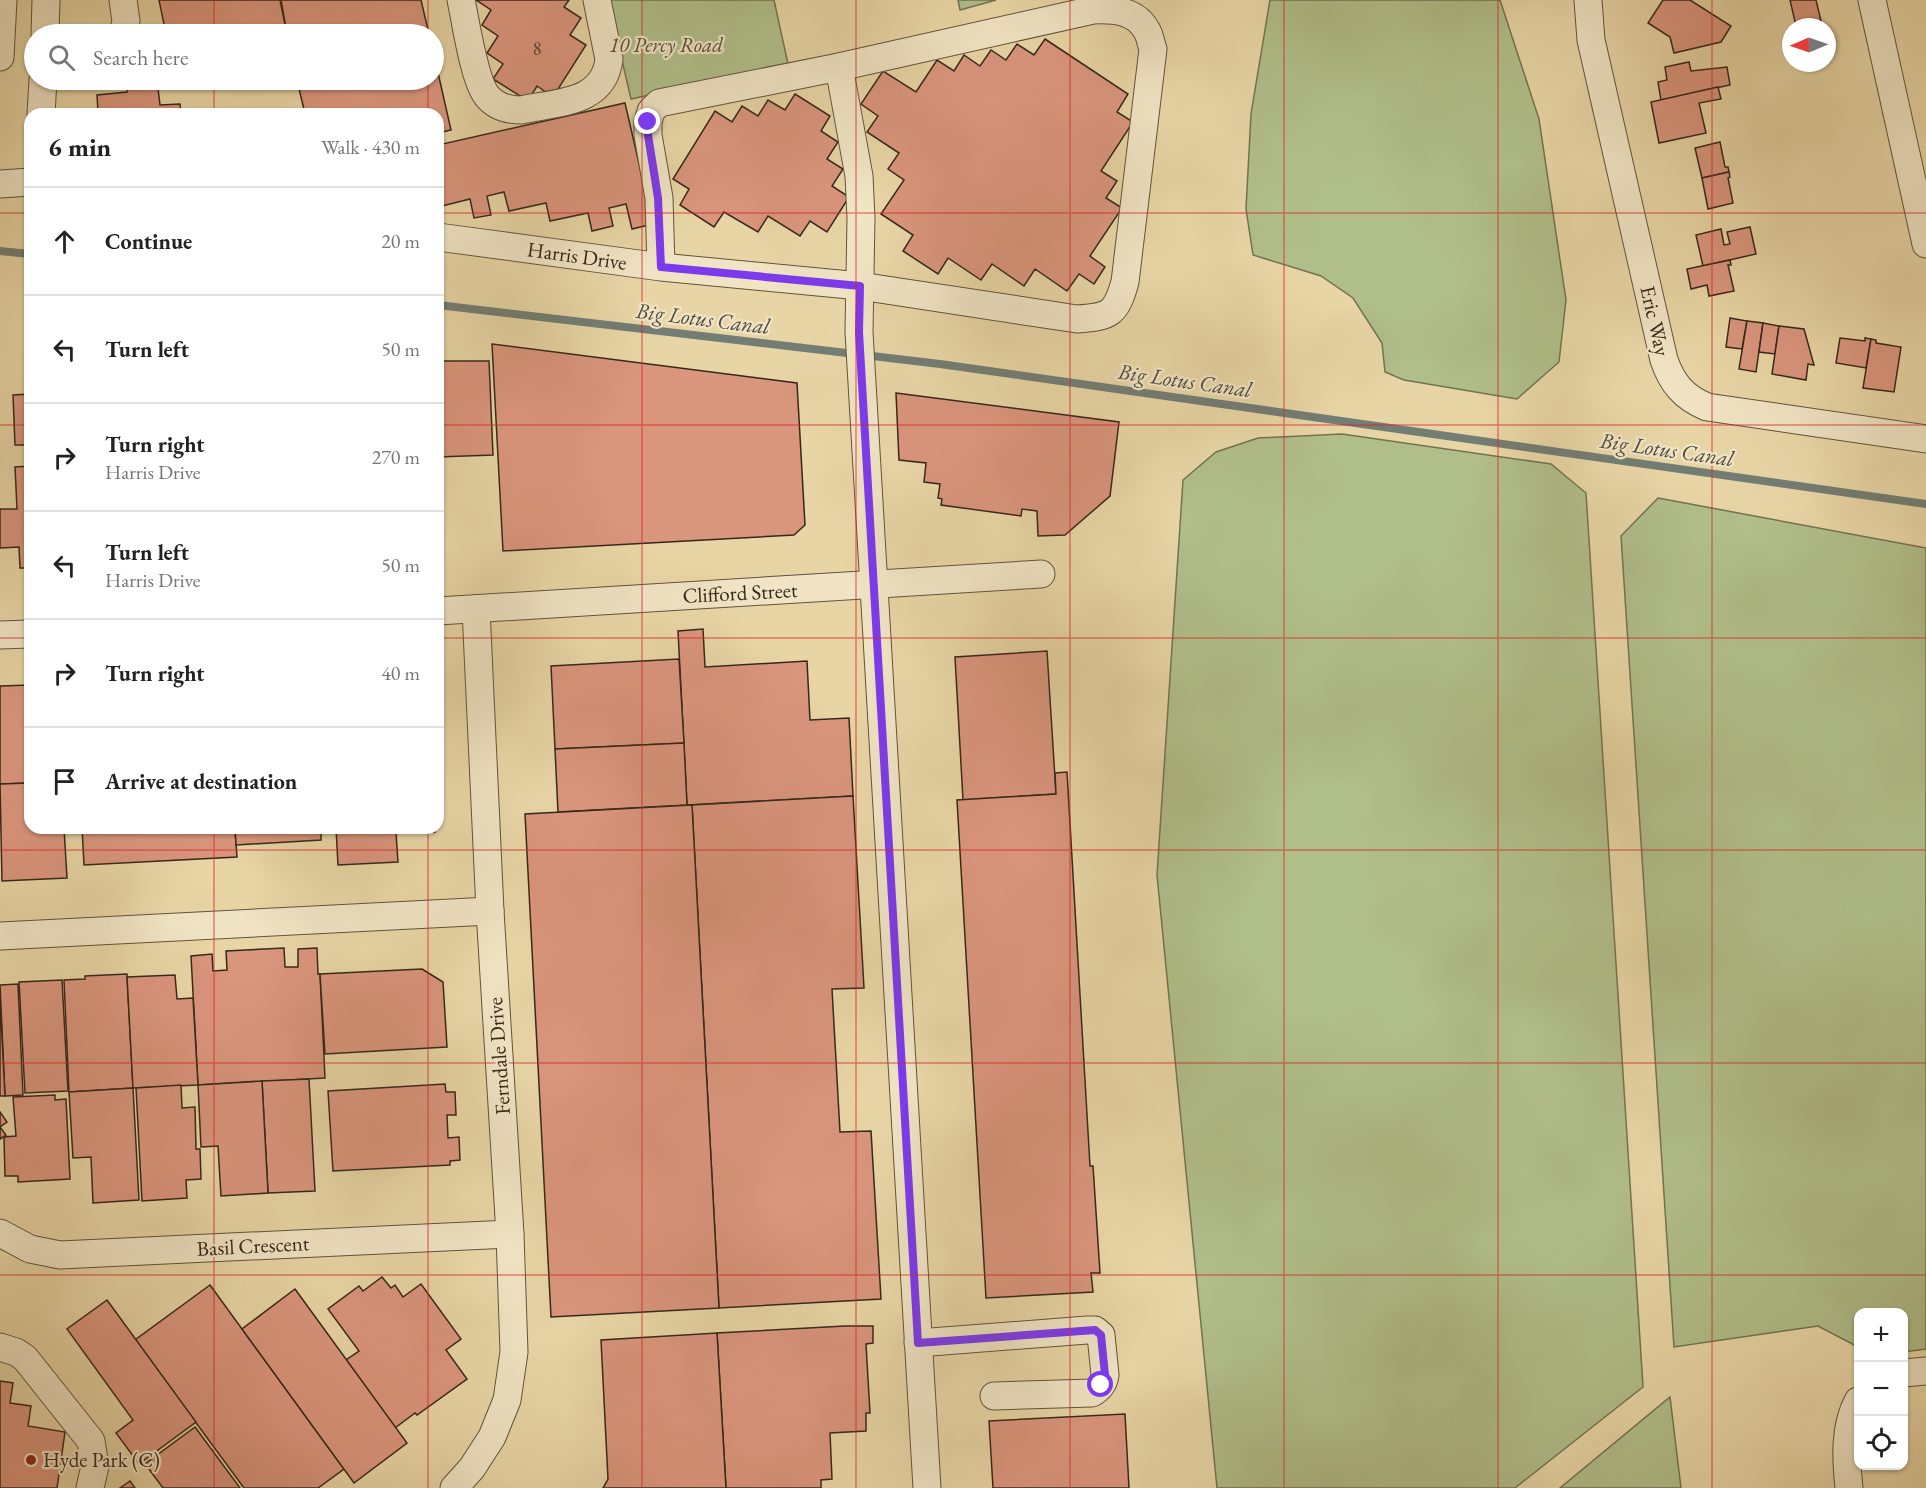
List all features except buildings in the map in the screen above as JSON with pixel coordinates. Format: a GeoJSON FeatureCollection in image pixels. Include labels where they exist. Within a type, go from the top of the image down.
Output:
{"type":"FeatureCollection","features":[{"type":"Feature","properties":{"kind":"street"},"geometry":{"type":"LineString","coordinates":[[0,57],[3,0]]}},
{"type":"Feature","properties":{"kind":"street"},"geometry":{"type":"LineString","coordinates":[[45,24],[46,0]]}},
{"type":"Feature","properties":{"kind":"street"},"geometry":{"type":"LineString","coordinates":[[123,0],[125,24]]}},
{"type":"Feature","properties":{"kind":"street"},"geometry":{"type":"LineString","coordinates":[[461,0],[482,88],[494,103],[502,108],[521,110],[586,96],[599,85],[608,68],[609,58],[597,0]]}},
{"type":"Feature","properties":{"kind":"street","name":"Eric Way"},"geometry":{"type":"LineString","coordinates":[[1588,0],[1591,40],[1608,122],[1664,360],[1677,388],[1686,396],[1707,407],[1926,438]]}},
{"type":"Feature","properties":{"kind":"street"},"geometry":{"type":"LineString","coordinates":[[1872,0],[1926,244]]}},
{"type":"Feature","properties":{"kind":"street","name":"Harris Drive"},"geometry":{"type":"LineString","coordinates":[[444,238],[661,267],[860,286],[1077,319],[1095,318],[1109,313],[1119,301],[1125,282],[1153,49],[1147,30],[1133,16],[1114,9],[1093,10],[838,67]]}},
{"type":"Feature","properties":{"kind":"street"},"geometry":{"type":"LineString","coordinates":[[661,267],[658,198],[648,135],[651,111],[659,104],[838,67],[859,176],[861,218],[859,332],[927,1488]]}},
{"type":"Feature","properties":{"kind":"street"},"geometry":{"type":"LineString","coordinates":[[41,108],[42,90]]}},
{"type":"Feature","properties":{"kind":"street"},"geometry":{"type":"LineString","coordinates":[[0,184],[24,182]]}},
{"type":"Feature","properties":{"kind":"street","name":"Clifford Street"},"geometry":{"type":"LineString","coordinates":[[444,611],[1041,574]]}},
{"type":"Feature","properties":{"kind":"street","name":"Ferndale Drive"},"geometry":{"type":"LineString","coordinates":[[454,1488],[472,1468],[492,1437],[507,1400],[514,1352],[510,1234],[490,911],[476,609]]}},
{"type":"Feature","properties":{"kind":"street"},"geometry":{"type":"LineString","coordinates":[[0,635],[24,634]]}},
{"type":"Feature","properties":{"kind":"street"},"geometry":{"type":"LineString","coordinates":[[0,936],[490,911]]}},
{"type":"Feature","properties":{"kind":"street","name":"Basil Crescent"},"geometry":{"type":"LineString","coordinates":[[0,1233],[30,1249],[60,1255],[510,1234]]}},
{"type":"Feature","properties":{"kind":"street"},"geometry":{"type":"LineString","coordinates":[[918,1343],[1087,1330],[1095,1330],[1101,1335],[1105,1375],[1104,1381],[1092,1393],[994,1396]]}},
{"type":"Feature","properties":{"kind":"street"},"geometry":{"type":"LineString","coordinates":[[0,1347],[25,1358],[91,1442],[95,1466],[90,1488]]}},
{"type":"Feature","properties":{"kind":"street"},"geometry":{"type":"LineString","coordinates":[[1908,1373],[1926,1371]]}},
{"type":"Feature","properties":{"kind":"street"},"geometry":{"type":"LineString","coordinates":[[1849,1488],[1849,1424],[1854,1408]]}},
{"type":"Feature","properties":{"kind":"green space","name":"10 Percy Road"},"geometry":{"type":"Polygon","coordinates":[[[608,0],[774,0],[788,64],[631,99],[608,0]]]}},
{"type":"Feature","properties":{"kind":"green space"},"geometry":{"type":"Polygon","coordinates":[[[958,0],[996,0],[960,10],[958,0]]]}},
{"type":"Feature","properties":{"kind":"green space"},"geometry":{"type":"Polygon","coordinates":[[[1270,0],[1500,0],[1539,119],[1566,300],[1559,362],[1517,399],[1404,380],[1385,372],[1382,343],[1353,298],[1321,276],[1253,255],[1246,209],[1251,114],[1270,0]]]}},
{"type":"Feature","properties":{"kind":"green space"},"geometry":{"type":"Polygon","coordinates":[[[1342,434],[1551,464],[1586,493],[1643,1387],[1515,1488],[1217,1488],[1157,875],[1183,480],[1216,452],[1258,438],[1342,434]]]}},
{"type":"Feature","properties":{"kind":"green space"},"geometry":{"type":"Polygon","coordinates":[[[1658,498],[1926,548],[1926,1349],[1908,1351],[1908,1308],[1854,1308],[1854,1345],[1818,1326],[1674,1347],[1621,536],[1658,498]]]}},
{"type":"Feature","properties":{"kind":"green space"},"geometry":{"type":"Polygon","coordinates":[[[1670,1397],[1681,1488],[1560,1488],[1670,1397]]]}},
{"type":"Feature","properties":{"kind":"waterway","name":"Big Lotus Canal"},"geometry":{"type":"LineString","coordinates":[[0,251],[24,253]]}},
{"type":"Feature","properties":{"kind":"waterway","name":"Big Lotus Canal"},"geometry":{"type":"LineString","coordinates":[[444,306],[940,364],[1926,504]]}},
{"type":"Feature","properties":{"kind":"place","name":"Hyde Park (C)"},"geometry":{"type":"Point","coordinates":[31,1460]}},
{"type":"Feature","properties":{"kind":"route"},"geometry":{"type":"LineString","coordinates":[[648,122],[658,198],[661,267],[860,286],[859,332],[918,1343],[1095,1330],[1101,1335],[1105,1375],[1101,1385]]}}]}
